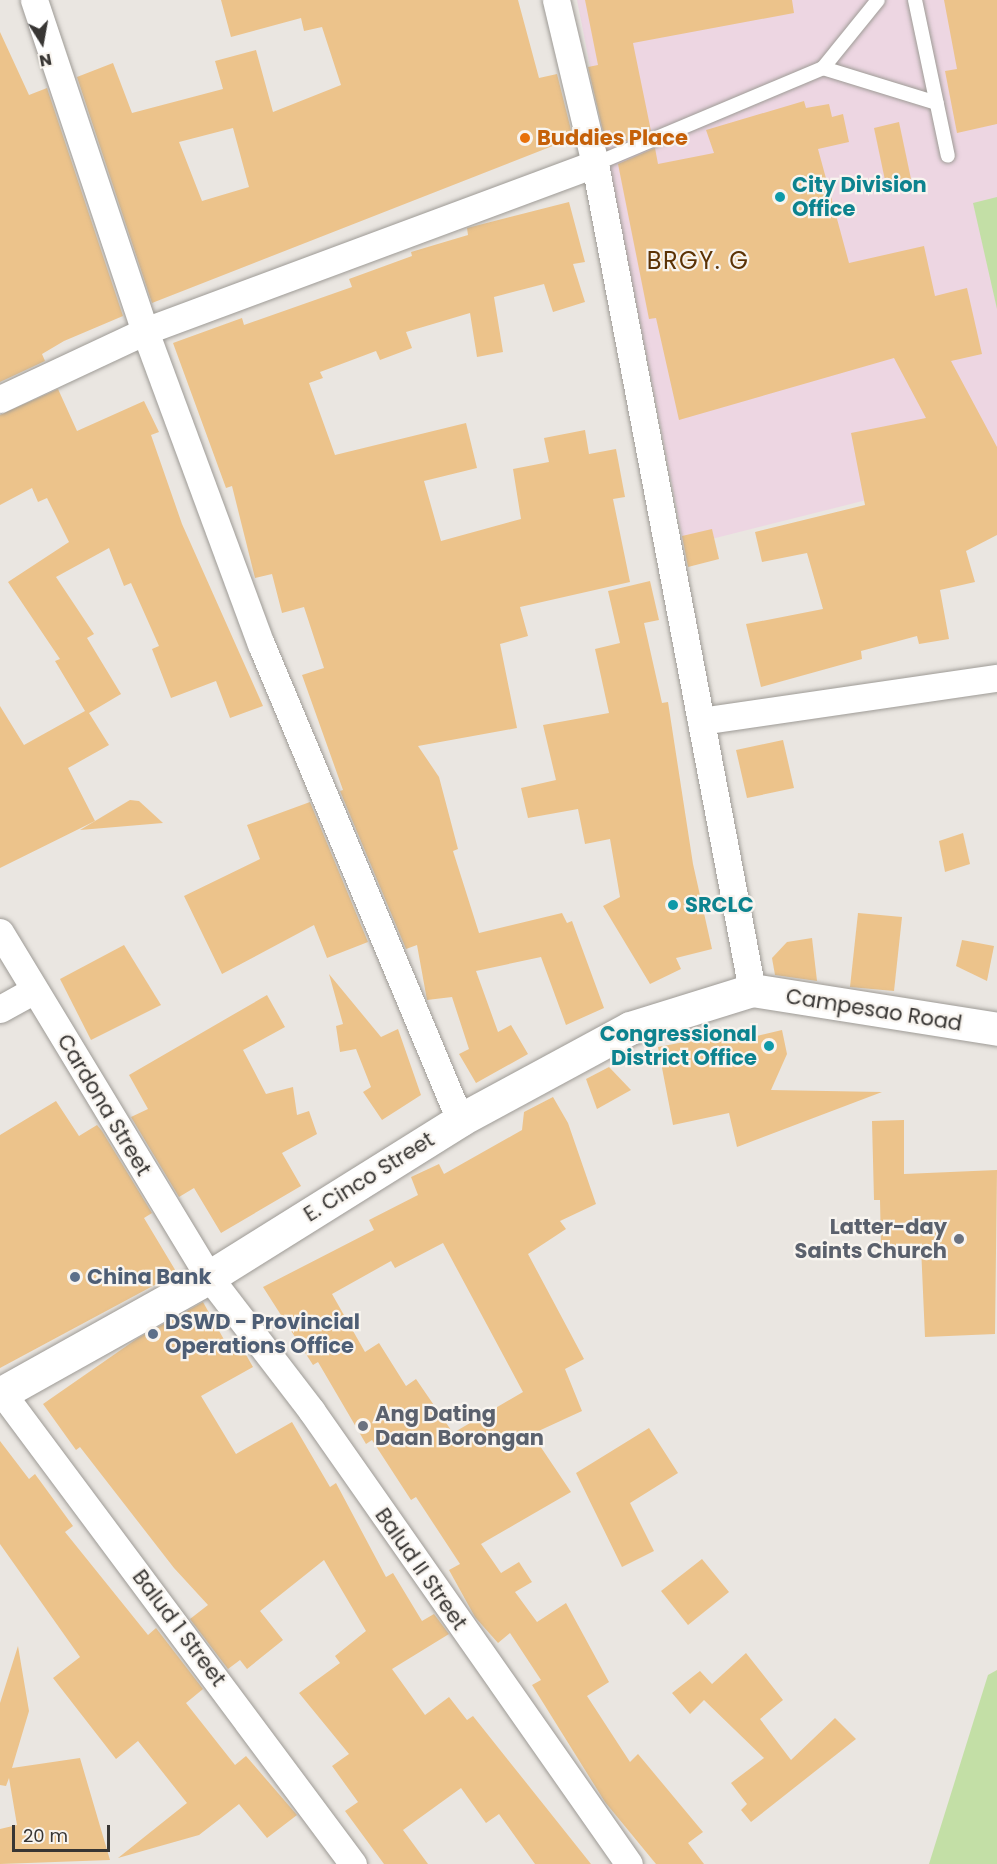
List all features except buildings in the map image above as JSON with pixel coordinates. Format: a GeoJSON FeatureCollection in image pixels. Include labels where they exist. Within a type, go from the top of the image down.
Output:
{"type":"FeatureCollection","features":[{"type":"Feature","properties":{"kind":"street"},"geometry":{"type":"LineString","coordinates":[[34,0],[146,331],[261,644],[460,1120]]}},
{"type":"Feature","properties":{"kind":"street"},"geometry":{"type":"LineString","coordinates":[[556,0],[595,164],[752,990]]}},
{"type":"Feature","properties":{"kind":"street"},"geometry":{"type":"LineString","coordinates":[[0,399],[146,331],[595,164]]}},
{"type":"Feature","properties":{"kind":"street"},"geometry":{"type":"LineString","coordinates":[[701,721],[997,678]]}},
{"type":"Feature","properties":{"kind":"street","name":"Cardona Street"},"geometry":{"type":"LineString","coordinates":[[0,932],[208,1278]]}},
{"type":"Feature","properties":{"kind":"street"},"geometry":{"type":"LineString","coordinates":[[0,1009],[34,990]]}},
{"type":"Feature","properties":{"kind":"street","name":"E. Cinco Street"},"geometry":{"type":"LineString","coordinates":[[1,1392],[208,1278],[460,1120],[630,1028],[752,990]]}},
{"type":"Feature","properties":{"kind":"street","name":"Campesao Road"},"geometry":{"type":"LineString","coordinates":[[752,990],[997,1029]]}},
{"type":"Feature","properties":{"kind":"street","name":"Balud II Street"},"geometry":{"type":"LineString","coordinates":[[208,1278],[311,1410],[629,1864]]}},
{"type":"Feature","properties":{"kind":"street","name":"Balud 1 Street"},"geometry":{"type":"LineString","coordinates":[[1,1392],[353,1864]]}},
{"type":"Feature","properties":{"kind":"lane"},"geometry":{"type":"LineString","coordinates":[[595,164],[823,68],[878,0]]}},
{"type":"Feature","properties":{"kind":"lane"},"geometry":{"type":"LineString","coordinates":[[915,0],[948,156]]}},
{"type":"Feature","properties":{"kind":"lane"},"geometry":{"type":"LineString","coordinates":[[823,68],[937,103]]}},
{"type":"Feature","properties":{"kind":"shaded area"},"geometry":{"type":"Polygon","coordinates":[[[577,0],[997,0],[997,476],[934,483],[684,546],[577,0]]]}},
{"type":"Feature","properties":{"kind":"green space"},"geometry":{"type":"Polygon","coordinates":[[[997,197],[997,309],[973,203],[997,197]]]}},
{"type":"Feature","properties":{"kind":"green space"},"geometry":{"type":"Polygon","coordinates":[[[997,1670],[997,1864],[929,1864],[988,1675],[997,1670]]]}},
{"type":"Feature","properties":{"kind":"place","name":"Buddies Place"},"geometry":{"type":"Point","coordinates":[525,138]}},
{"type":"Feature","properties":{"kind":"place","name":"City Division Office"},"geometry":{"type":"Point","coordinates":[780,197]}},
{"type":"Feature","properties":{"kind":"place","name":"SRCLC"},"geometry":{"type":"Point","coordinates":[673,905]}},
{"type":"Feature","properties":{"kind":"place","name":"Congressional District Office"},"geometry":{"type":"Point","coordinates":[769,1046]}},
{"type":"Feature","properties":{"kind":"place","name":"Latter-day Saints Church"},"geometry":{"type":"Point","coordinates":[959,1239]}},
{"type":"Feature","properties":{"kind":"place","name":"China Bank"},"geometry":{"type":"Point","coordinates":[75,1277]}},
{"type":"Feature","properties":{"kind":"place","name":"DSWD - Provincial Operations Office"},"geometry":{"type":"Point","coordinates":[153,1334]}},
{"type":"Feature","properties":{"kind":"place","name":"Ang Dating Daan Borongan"},"geometry":{"type":"Point","coordinates":[363,1426]}},
{"type":"Feature","properties":{"kind":"district","name":"BRGY. G"},"geometry":{"type":"Point","coordinates":[698,261]}}]}
